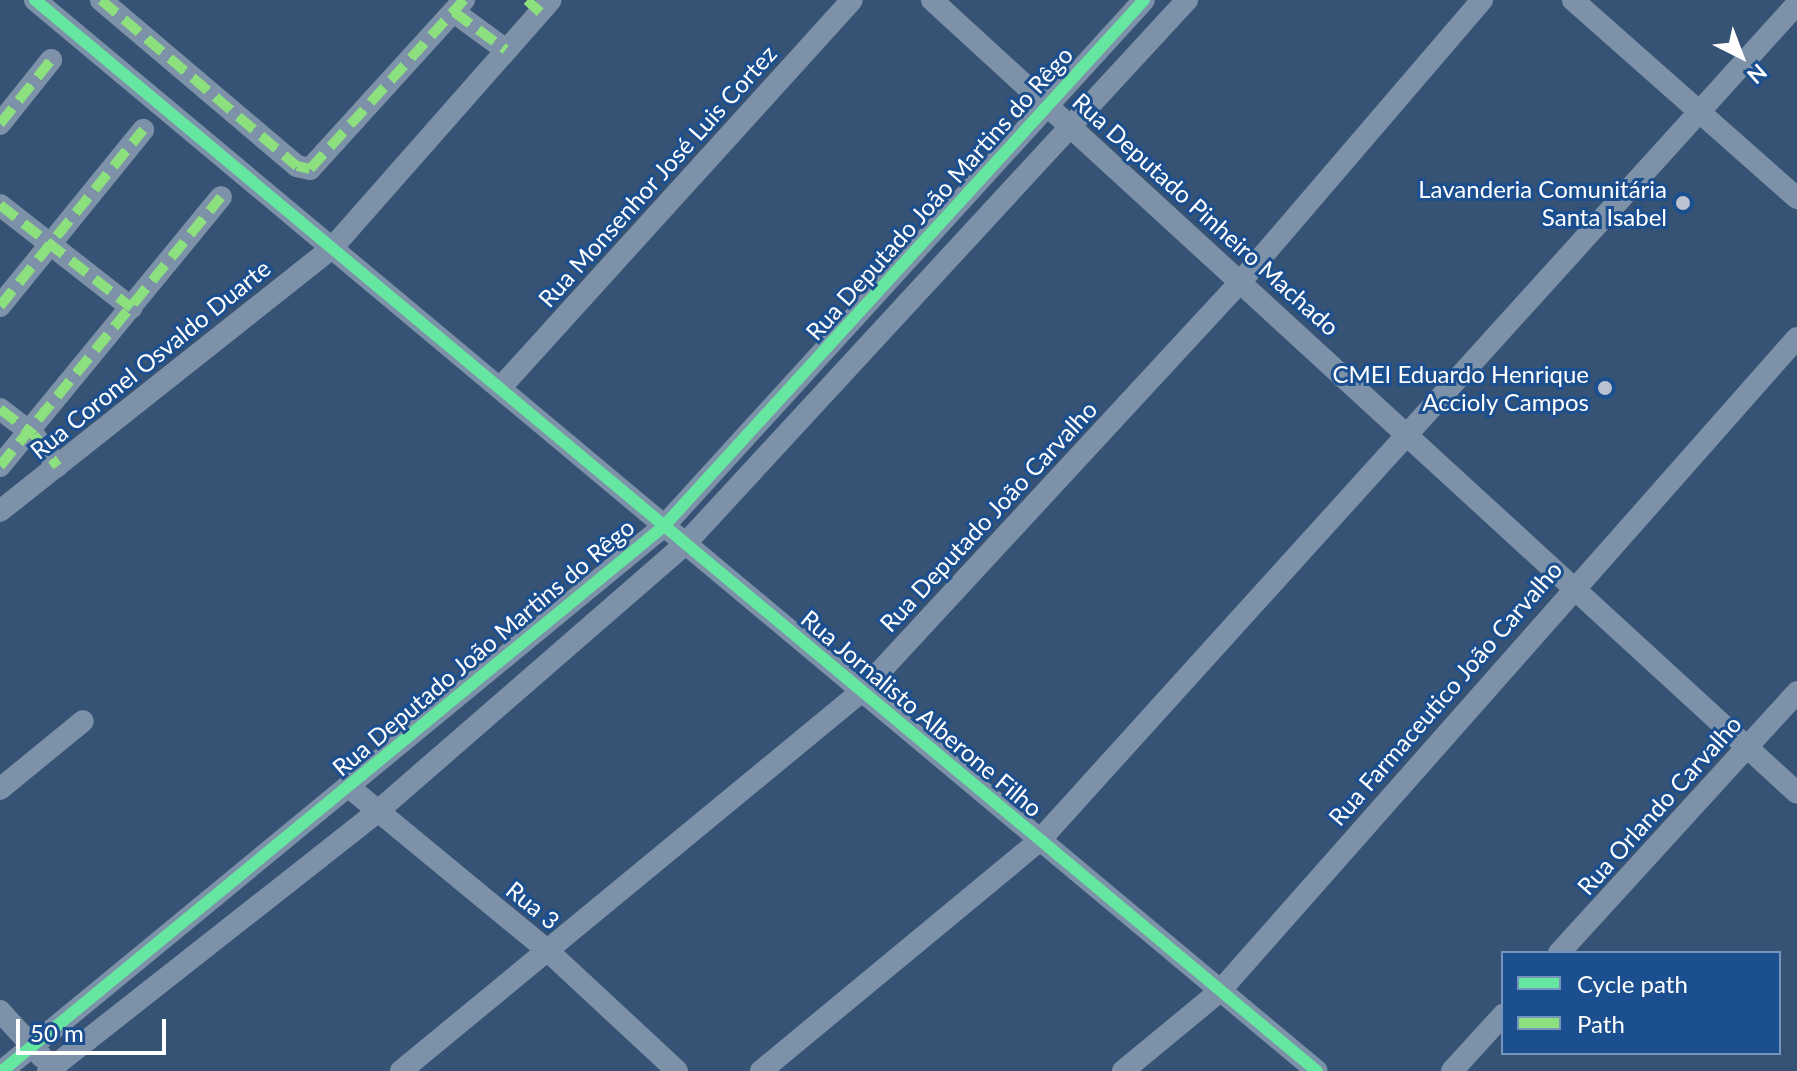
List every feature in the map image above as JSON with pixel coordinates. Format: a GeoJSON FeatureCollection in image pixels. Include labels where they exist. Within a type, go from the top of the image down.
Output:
{"type":"FeatureCollection","features":[{"type":"Feature","properties":{"kind":"street"},"geometry":{"type":"LineString","coordinates":[[35,0],[333,247]]}},
{"type":"Feature","properties":{"kind":"street"},"geometry":{"type":"LineString","coordinates":[[101,0],[297,166],[310,169],[459,6],[506,50]]}},
{"type":"Feature","properties":{"kind":"street","name":"Rua Monsenhor José Luis Cortez"},"geometry":{"type":"LineString","coordinates":[[501,387],[852,0]]}},
{"type":"Feature","properties":{"kind":"street","name":"Rua Deputado Pinheiro Machado"},"geometry":{"type":"LineString","coordinates":[[932,0],[1410,434],[1797,793]]}},
{"type":"Feature","properties":{"kind":"street","name":"Rua Deputado João Martins do Rêgo"},"geometry":{"type":"LineString","coordinates":[[2,1071],[664,526],[1144,0]]}},
{"type":"Feature","properties":{"kind":"street","name":"Rua Deputado João Martins do Rêgo"},"geometry":{"type":"LineString","coordinates":[[53,1070],[378,811],[686,543],[1187,0]]}},
{"type":"Feature","properties":{"kind":"street","name":"Rua Deputado João Carvalho"},"geometry":{"type":"LineString","coordinates":[[401,1071],[862,691],[1242,280],[1482,0]]}},
{"type":"Feature","properties":{"kind":"street"},"geometry":{"type":"LineString","coordinates":[[1573,0],[1797,198]]}},
{"type":"Feature","properties":{"kind":"street","name":"Rua Coronel Osvaldo Duarte"},"geometry":{"type":"LineString","coordinates":[[0,511],[333,247],[506,50],[539,4]]}},
{"type":"Feature","properties":{"kind":"street"},"geometry":{"type":"LineString","coordinates":[[761,1071],[1039,841],[1797,4]]}},
{"type":"Feature","properties":{"kind":"street"},"geometry":{"type":"LineString","coordinates":[[0,124],[51,60]]}},
{"type":"Feature","properties":{"kind":"street"},"geometry":{"type":"LineString","coordinates":[[0,306],[143,130]]}},
{"type":"Feature","properties":{"kind":"street"},"geometry":{"type":"LineString","coordinates":[[0,466],[31,433],[221,197]]}},
{"type":"Feature","properties":{"kind":"street"},"geometry":{"type":"LineString","coordinates":[[0,205],[132,308]]}},
{"type":"Feature","properties":{"kind":"street","name":"Rua Jornalisto Alberone Filho"},"geometry":{"type":"LineString","coordinates":[[333,247],[1317,1071]]}},
{"type":"Feature","properties":{"kind":"street","name":"Rua Farmaceutico João Carvalho"},"geometry":{"type":"LineString","coordinates":[[1123,1071],[1220,991],[1573,585],[1797,338]]}},
{"type":"Feature","properties":{"kind":"street"},"geometry":{"type":"LineString","coordinates":[[0,409],[31,433],[57,466]]}},
{"type":"Feature","properties":{"kind":"street","name":"Rua Orlando Carvalho"},"geometry":{"type":"LineString","coordinates":[[1561,951],[1797,692]]}},
{"type":"Feature","properties":{"kind":"street"},"geometry":{"type":"LineString","coordinates":[[0,789],[83,721]]}},
{"type":"Feature","properties":{"kind":"street","name":"Rua 3"},"geometry":{"type":"LineString","coordinates":[[349,787],[548,951],[677,1071]]}},
{"type":"Feature","properties":{"kind":"street"},"geometry":{"type":"LineString","coordinates":[[0,1011],[53,1070]]}},
{"type":"Feature","properties":{"kind":"street"},"geometry":{"type":"LineString","coordinates":[[1452,1071],[1501,1017]]}},
{"type":"Feature","properties":{"kind":"marked path"},"geometry":{"type":"LineString","coordinates":[[101,0],[297,166],[310,169],[464,0]]}},
{"type":"Feature","properties":{"kind":"marked path"},"geometry":{"type":"LineString","coordinates":[[527,0],[540,12]]}},
{"type":"Feature","properties":{"kind":"marked path"},"geometry":{"type":"LineString","coordinates":[[454,12],[506,50]]}},
{"type":"Feature","properties":{"kind":"marked path"},"geometry":{"type":"LineString","coordinates":[[0,124],[51,60]]}},
{"type":"Feature","properties":{"kind":"marked path"},"geometry":{"type":"LineString","coordinates":[[0,306],[143,130]]}},
{"type":"Feature","properties":{"kind":"marked path"},"geometry":{"type":"LineString","coordinates":[[0,466],[221,197]]}},
{"type":"Feature","properties":{"kind":"marked path"},"geometry":{"type":"LineString","coordinates":[[0,205],[132,308]]}},
{"type":"Feature","properties":{"kind":"marked path"},"geometry":{"type":"LineString","coordinates":[[0,409],[34,435],[57,466]]}},
{"type":"Feature","properties":{"kind":"cycle path"},"geometry":{"type":"LineString","coordinates":[[35,0],[1317,1071]]}},
{"type":"Feature","properties":{"kind":"cycle path"},"geometry":{"type":"LineString","coordinates":[[2,1071],[664,526],[1144,0]]}},
{"type":"Feature","properties":{"kind":"place","name":"Lavanderia Comunitária Santa Isabel"},"geometry":{"type":"Point","coordinates":[1683,203]}},
{"type":"Feature","properties":{"kind":"place","name":"CMEI Eduardo Henrique Accioly Campos"},"geometry":{"type":"Point","coordinates":[1605,388]}}]}
